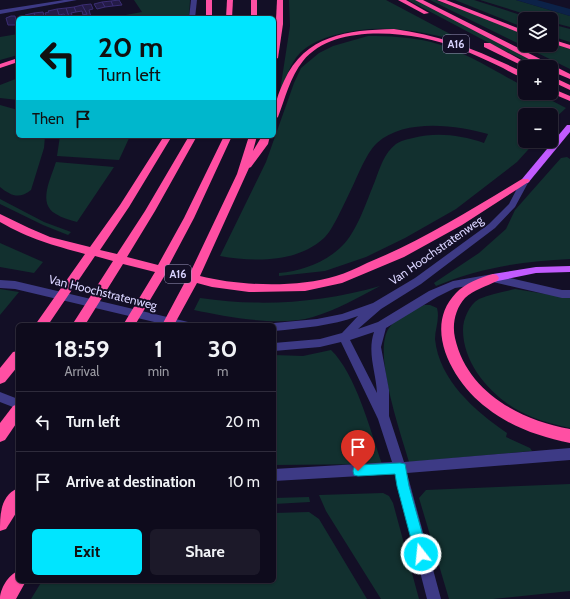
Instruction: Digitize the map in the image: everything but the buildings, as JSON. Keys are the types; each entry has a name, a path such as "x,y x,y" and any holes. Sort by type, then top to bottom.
{"highway":[{"path":"209,0 209,16"},
{"path":"229,16 230,0"},
{"path":"254,0 254,16"},
{"path":"276,47 280,24 280,0"},
{"name":"A16","path":"401,0 436,19"},
{"name":"A16","path":"418,0 536,60"},
{"path":"440,0 518,30"},
{"name":"A16","path":"276,112 298,63 307,52 337,38 365,32 394,31 433,37 471,49 518,72"},
{"name":"A16","path":"477,40 518,61"},
{"path":"558,43 570,47"},
{"path":"0,66 16,61"},
{"name":"A16","path":"558,71 570,77"},
{"path":"558,82 570,88"},
{"path":"558,94 570,100"},
{"path":"42,323 124,207 167,138"},
{"path":"79,323 150,211 192,138"},
{"name":"A16","path":"130,323 155,282 189,218 227,138"},
{"name":"A16","path":"169,323 188,289 242,174 252,138"},
{"name":"A16","path":"242,174 263,144 265,138"},
{"name":"A16","path":"0,217 25,231 47,240 212,283 249,288 305,287 338,280 400,254 458,223 525,181"},
{"path":"493,278 461,295 451,310 447,322 448,340 453,356 464,377 483,397 513,418 539,429 570,436"},
{"path":"0,378 16,358"},
{"path":"0,435 16,413"},
{"path":"0,523 16,499"},
{"path":"6,599 16,583"}],"main road":[{"name":"Van Hoochstratenweg","path":"525,181 570,127"},
{"path":"493,278 536,270 570,269"}],"street":[{"path":"0,12 74,0"},
{"path":"192,16 194,0"},
{"name":"Van Hoochstratenweg","path":"276,327 323,322 342,318 377,306 418,281 492,226 512,205 525,181"},
{"name":"Van Hoochstratenweg","path":"0,278 15,284 176,323"},
{"path":"276,346 287,347 344,338 382,325 427,298 453,285 493,278 562,294 570,294"},
{"name":"Van Hoochstratenweg","path":"0,284 15,284"},
{"path":"344,338 350,330 377,306"},
{"path":"382,325 376,338 375,354 382,384 384,418"},
{"path":"344,338 384,418 400,468 405,493 434,599"},
{"path":"0,397 16,403"},
{"path":"276,475 400,468 570,454"}],"green space":[{"path":"134,0 190,0 189,16 120,16 142,12"},
{"path":"289,0 386,0 469,44 436,35 402,30 369,29 335,35 316,42 300,53 291,66 280,91 290,26"},
{"path":"408,0 418,0 531,60 524,60"},
{"path":"430,0 436,0 518,31 518,43"},
{"path":"455,0 474,0 518,14 518,25"},
{"path":"480,0 516,0 556,12 519,12"},
{"path":"558,12 570,16 570,27 558,24"},
{"path":"558,26 570,29 570,42 558,38"},
{"path":"16,34 16,56 0,60 0,37"},
{"path":"368,36 423,40 455,50 518,83 518,100 551,100 566,108 558,115 558,108 518,108 518,148 530,148 517,162 456,209 405,238 366,257 325,271 279,276 279,273 313,265 329,257 342,246 352,233 361,215 383,161 388,152 396,144 413,138 431,135 457,136 484,143 488,134 461,128 431,126 401,130 388,135 377,143 369,154 327,235 313,246 301,252 275,259 261,260 220,256 266,162 275,138 276,138 276,134 294,83 301,68 319,53 333,46"},
{"path":"558,45 570,49 570,69 558,63 558,60 552,60 536,52 558,52"},
{"path":"16,79 16,100 0,98 0,85"},
{"path":"0,105 16,109 16,138 45,138 44,148 31,190 19,196 11,194 0,187"},
{"path":"60,138 129,138 119,160 57,156"},
{"path":"567,157 570,159 570,259 502,266 468,274 436,286 434,283 479,253 506,229 515,210 561,158"},
{"path":"56,162 114,167 77,222 63,218 56,214 50,210 47,204 47,190"},
{"path":"0,199 44,222 71,232 68,235 43,225 0,204"},
{"path":"0,243 43,262 34,273 0,267"},
{"path":"380,286 331,311 300,320 254,320 194,310 200,298 223,301 268,303 291,302 336,296"},
{"path":"0,289 19,292 0,315"},
{"path":"515,289 570,298 570,428 537,419 519,411 507,403 495,394 485,383 469,358 463,330 465,317 472,305 479,299 492,294"},
{"path":"424,305 430,305 437,308 438,316 435,339 443,368 451,381 471,404 507,433 506,437 530,448 532,451 409,462 395,414 386,374 384,355 385,340 392,324"},
{"path":"331,350 340,360 355,388 382,464 276,465 276,355 303,356"},
{"path":"570,484 570,591 493,599 449,599 419,498 426,490"},
{"path":"383,493 389,496 393,503 419,599 381,599 326,511 319,495"},
{"path":"309,497 310,502 276,504 276,498"},
{"path":"309,512 319,519 367,599 31,599 41,583 276,583 276,513"}],"water":[{"path":"516,0 537,0 570,9 570,16"}],"route":[{"path":"358,471 400,468 403,478 403,486 421,554"}]}
